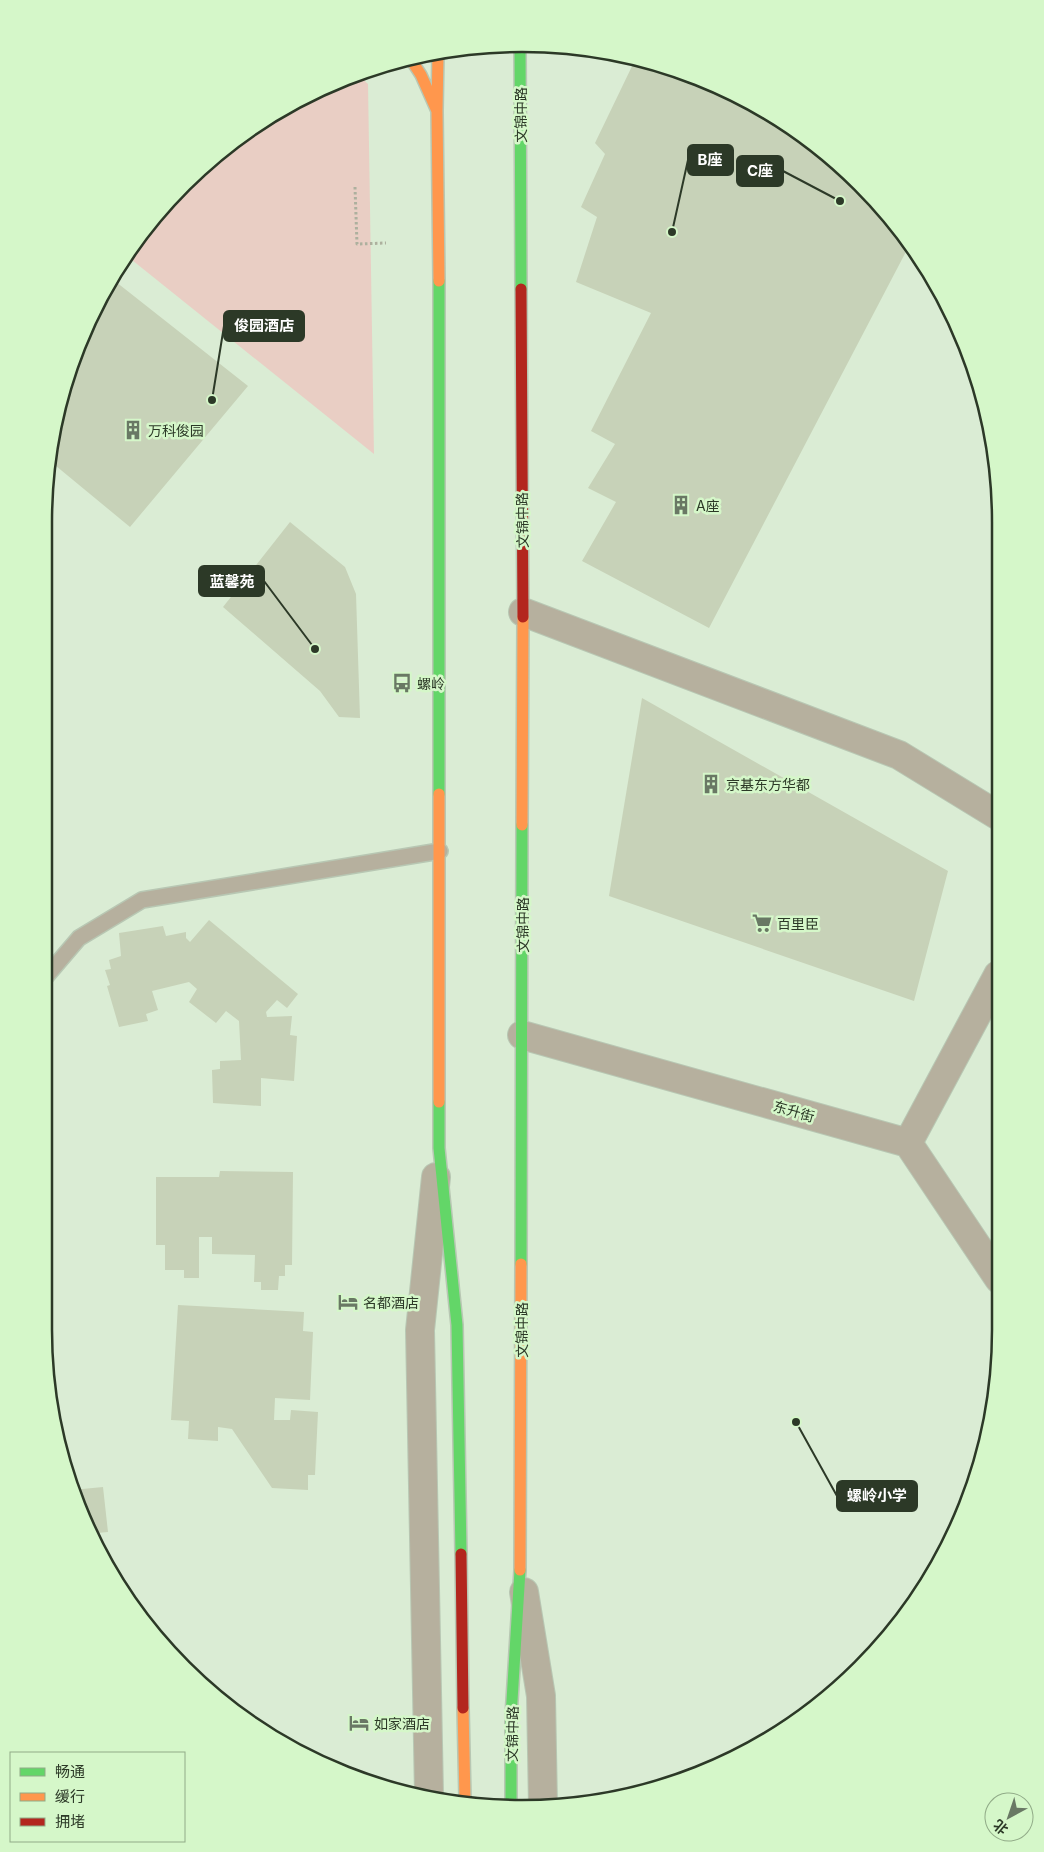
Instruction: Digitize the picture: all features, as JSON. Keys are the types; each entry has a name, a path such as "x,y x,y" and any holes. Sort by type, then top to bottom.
{"main road":[{"name":"文锦中路","path":"511,1799 511,1717 520,1565 523,612 520,52"},
{"path":"438,61 440,318 439,1148 457,1325 466,1795"},
{"path":"415,65 438,111"}],"street":[{"path":"523,612 899,755 992,812"},
{"path":"992,986 908,1143 992,1269"},
{"name":"东升街","path":"522,1035 908,1143"},
{"path":"429,1790 420,1330 439,1148"},
{"path":"520,1565 540,1696 543,1799"}],"lane":[{"path":"52,970 79,938 142,900 440,851"}],"path":[{"path":"355,187 357,244 386,243"}],"shaded area":[{"path":"363,80 368,84 374,454 132,260 169,212 212,169 236,150 287,115 342,88"}],"building":[{"path":"632,66 673,77 702,88 757,115 808,150 854,190 875,212 906,252 709,628 582,561 616,502 588,488 615,444 591,431 651,313 576,282 597,217 581,207 605,154 595,143"},
{"name":"万科俊园","path":"118,283 248,386 130,527 56,466 68,400 77,371 88,342"},
{"path":"290,522 345,567 356,594 360,718 339,717 320,691 223,607"},
{"name":"京基东方华都","path":"642,698 948,871 914,1001 609,896"},
{"path":"209,920 298,994 287,1008 277,1000 266,1012 267,1017 292,1016 290,1035 297,1036 294,1081 261,1078 261,1106 213,1103 212,1070 220,1069 220,1061 241,1060 239,1021 226,1011 216,1023 189,1002 197,989 189,982 152,991 158,1010 146,1014 148,1021 119,1027 107,986 110,985 105,970 111,969 109,960 121,956 119,933 163,926 166,936 186,932 186,938 190,942"},
{"path":"220,1171 293,1172 292,1265 285,1265 285,1276 279,1276 278,1290 261,1290 261,1282 254,1282 255,1255 212,1254 212,1237 199,1237 199,1278 184,1278 184,1270 165,1270 165,1245 156,1245 156,1177 219,1177"},
{"path":"178,1305 304,1312 303,1331 313,1332 310,1400 275,1398 274,1420 290,1420 291,1410 318,1412 315,1475 308,1475 308,1490 272,1488 232,1429 218,1427 218,1441 188,1439 189,1421 171,1420"},
{"path":"103,1487 108,1532 99,1533 80,1489"}],"traffic: fast":[{"path":"520,52 521,289"},
{"path":"439,281 439,794"},
{"path":"521,1264 522,825"},
{"path":"439,1102 439,1148 457,1325 461,1554"},
{"path":"511,1799 511,1717 520,1570"}],"traffic: slow":[{"path":"438,61 439,281"},
{"path":"415,65 437,111"},
{"path":"522,825 523,617"},
{"path":"439,794 439,1102"},
{"path":"520,1570 521,1264"},
{"path":"463,1708 465,1795"}],"traffic: jam":[{"path":"521,289 523,617"},
{"path":"461,1554 463,1708"}],"place":[{"name":"C座","path":"840,201"},
{"name":"B座","path":"672,232"},
{"name":"俊园酒店","path":"212,400"},
{"name":"万科俊园","path":"133,430"},
{"name":"A座","path":"681,505"},
{"name":"蓝馨苑","path":"315,649"},
{"name":"螺岭","path":"402,683"},
{"name":"京基东方华都","path":"711,784"},
{"name":"百里臣","path":"762,923"},
{"name":"名都酒店","path":"348,1302"},
{"name":"螺岭小学","path":"796,1422"},
{"name":"如家酒店","path":"359,1723"}]}
